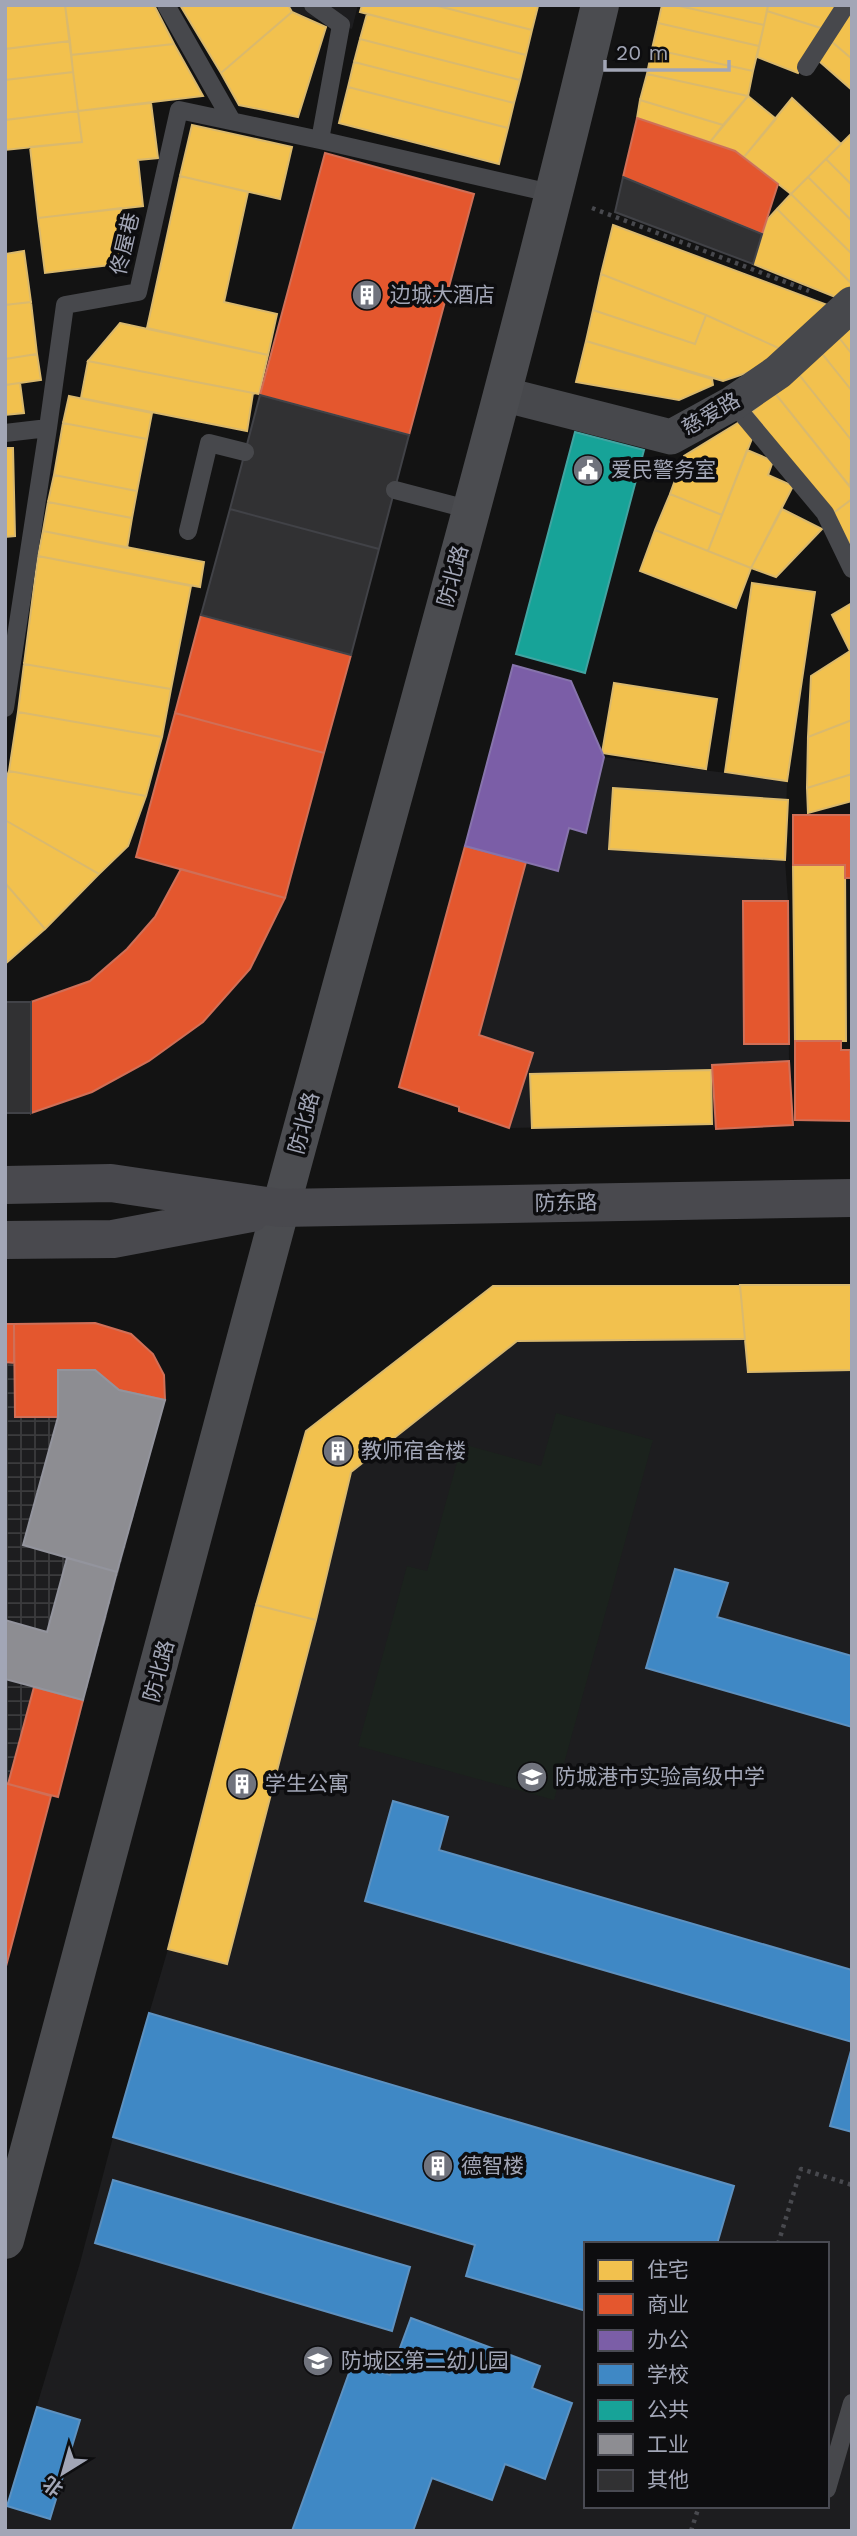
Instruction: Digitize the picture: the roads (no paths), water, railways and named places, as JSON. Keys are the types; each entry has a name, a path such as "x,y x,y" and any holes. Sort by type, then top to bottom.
{"main road":[{"name":"防东路","path":"5,1185 111,1183 280,1208 852,1198"},
{"name":"防东路","path":"5,1240 113,1239 280,1208"}],"street":[{"name":"防北路","path":"5,2240 23,2152 502,394 555,194 600,5"},
{"name":"慈爱路","path":"502,394 671,437 733,403 778,372 850,305"}],"lane":[{"path":"166,5 232,121"},
{"path":"313,5 341,25 320,140"},
{"path":"806,67 846,5"},
{"name":"佟屋巷","path":"5,708 65,305 138,292 179,110 555,194"},
{"path":"733,403 825,513 852,569"},
{"path":"5,433 48,428"},
{"path":"188,531 209,443 245,452"},
{"path":"395,491 471,510"},
{"path":"829,2482 852,2403"}],"place":[{"name":"边城大酒店","path":"367,295"},
{"name":"爱民警务室","path":"588,470"},
{"name":"教师宿舍楼","path":"338,1451"},
{"name":"防城港市实验高级中学","path":"532,1777"},
{"name":"学生公寓","path":"242,1784"},
{"name":"德智楼","path":"438,2166"},
{"name":"防城区第二幼儿园","path":"318,2361"}]}
